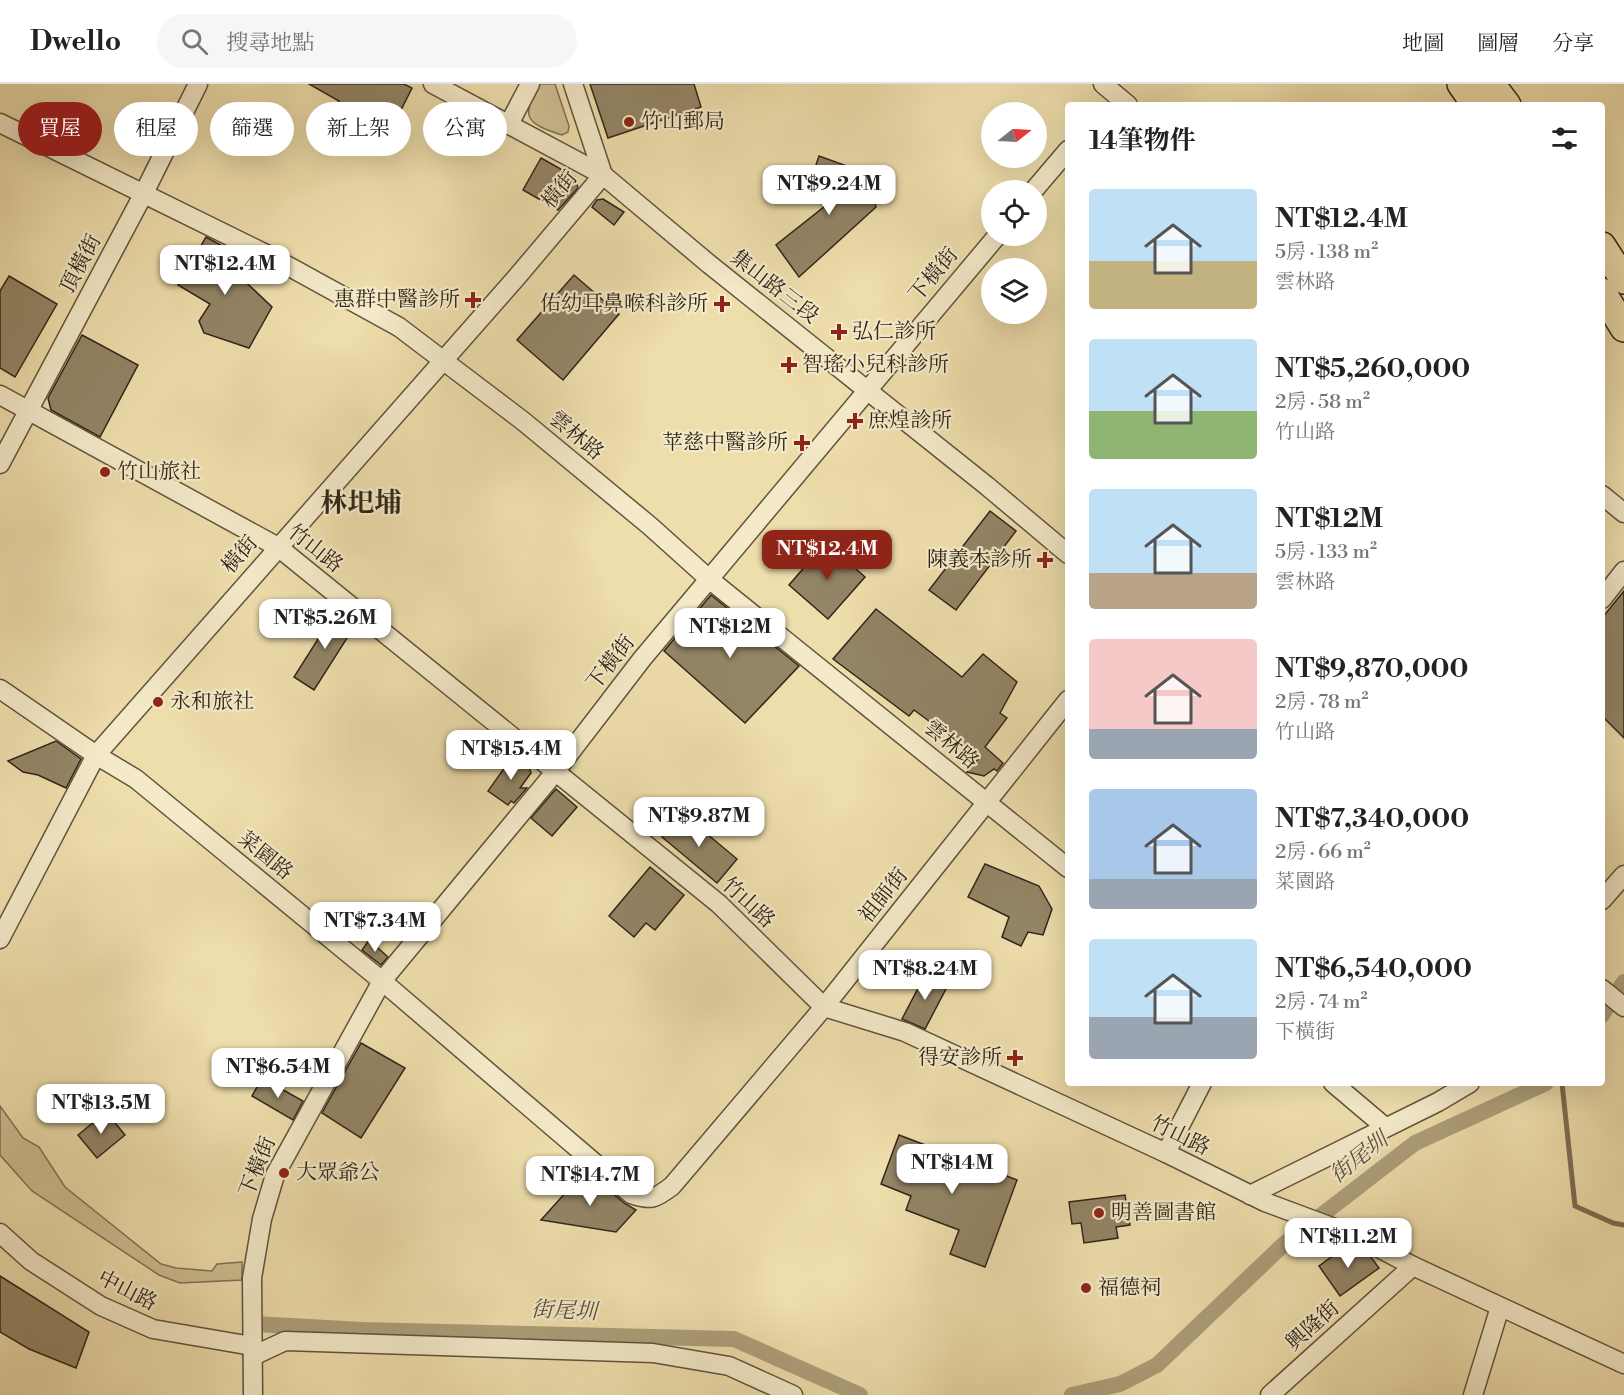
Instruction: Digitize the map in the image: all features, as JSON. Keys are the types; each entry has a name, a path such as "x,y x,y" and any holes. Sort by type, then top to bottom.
{"main road":[{"path":"1461,84 1474,102"},
{"path":"1491,84 1505,102"},
{"path":"1605,251 1624,280"},
{"path":"1605,297 1624,328"}],"street":[{"name":"頂橫街","path":"0,464 144,194 198,84"},
{"name":"集山路三段","path":"433,84 603,175 708,264 867,389 1065,553"},
{"path":"509,124 530,84"},
{"path":"573,84 603,175"},
{"name":"雲林路","path":"0,123 270,256 399,327 531,428 650,526 709,579 1065,866"},
{"path":"1042,180 1065,154"},
{"name":"橫街","path":"0,939 96,755 516,278 603,175"},
{"name":"下橫街","path":"253,1351 252,1278 262,1219 275,1175 382,981 556,771 642,659 989,246"},
{"name":"竹山路","path":"0,395 278,547 719,904 824,1006 905,1032 1166,1153 1250,1195 1356,1236 1413,1266"},
{"path":"1605,497 1624,513"},
{"path":"1605,595 1624,571"},
{"name":"菜園路","path":"0,689 136,780 382,981 631,1194 648,1200 659,1196"},
{"name":"祖師街","path":"659,1196 672,1186 824,1006 1065,704"},
{"path":"1605,897 1624,875"},
{"path":"1605,991 1624,1007"},
{"path":"1166,1153 1200,1086"},
{"path":"1337,1086 1385,1127"},
{"path":"1250,1195 1438,1102 1465,1086"},
{"name":"中山路","path":"0,1233 31,1261 101,1306 153,1329 253,1351"},
{"path":"1413,1266 1624,1364"},
{"name":"興隆街","path":"1270,1395 1413,1266"},
{"path":"1473,1395 1500,1308"},
{"path":"253,1395 253,1351 285,1341 653,1353 729,1366 793,1395"}],"shaded area":[{"path":"540,84 555,84 569,126 568,132 562,135 550,131 534,123 530,118 530,104"},
{"path":"0,1106 23,1138 39,1147 65,1187 161,1264 176,1268 212,1271 217,1264 242,1262 242,1280 180,1283 159,1275 32,1191 0,1155"}],"building":[{"path":"309,84 404,84 412,88 405,102 339,101"},
{"name":"竹山郵局","path":"590,84 694,84 701,107 608,138"},
{"path":"819,156 866,173 876,207 799,277 776,245 844,191 813,174"},
{"path":"541,158 575,177 578,188 558,210 523,190"},
{"path":"603,199 624,212 614,225 592,207 597,200"},
{"path":"206,237 237,254 230,267 272,307 249,348 204,333 199,321 210,304 178,285"},
{"path":"574,275 619,314 563,380 517,340"},
{"path":"9,276 57,304 15,377 0,368 0,291"},
{"path":"82,335 138,365 100,437 51,410 48,398"},
{"path":"990,511 1016,531 956,610 929,590"},
{"path":"826,542 865,577 828,619 789,585"},
{"path":"1624,591 1624,738 1605,719 1605,614"},
{"path":"711,595 799,666 745,723 664,651"},
{"path":"337,609 356,624 314,690 294,677"},
{"path":"876,609 962,677 983,654 1017,682 1000,713 1007,718 985,747 1003,763 997,771 994,769 984,776 967,772 979,758 914,710 909,716 833,659"},
{"path":"56,741 81,759 66,788 38,775 23,772 8,761"},
{"path":"515,753 528,764 531,773 520,788 527,788 514,803 511,801 508,805 488,791"},
{"path":"556,789 577,807 552,836 531,818"},
{"path":"682,813 737,859 717,883 662,837"},
{"path":"985,864 1039,886 1052,909 1043,935 1028,932 1021,946 1002,937 1009,917 968,897"},
{"path":"650,867 684,895 655,930 646,923 634,937 609,916"},
{"path":"369,940 388,957 381,965 362,950"},
{"path":"926,973 948,985 925,1029 902,1019"},
{"path":"361,1043 405,1068 361,1138 322,1113"},
{"path":"262,1078 303,1101 293,1120 252,1096"},
{"path":"106,1112 125,1135 97,1158 78,1135"},
{"path":"899,1135 1017,1180 985,1267 950,1254 959,1230 906,1210 911,1196 881,1184"},
{"path":"586,1170 624,1203 636,1210 616,1232 541,1220"},
{"name":"明善圖書館","path":"1125,1195 1130,1225 1116,1227 1118,1238 1084,1243 1081,1223 1072,1224 1069,1202"},
{"path":"1348,1245 1371,1257 1379,1268 1340,1296 1319,1266"},
{"path":"0,1276 89,1332 76,1368 29,1349 0,1332"}],"waterway":[{"name":"街尾圳","path":"1605,1010 1624,982"},
{"name":"街尾圳","path":"1072,1395 1120,1384 1157,1365 1283,1245 1415,1143 1539,1086"},
{"path":"1562,1086 1575,1206 1613,1223 1624,1225"},
{"name":"街尾圳","path":"255,1324 362,1330 734,1339 860,1395"}],"place":[{"name":"竹山郵局","path":"629,122"},
{"name":"惠群中醫診所","path":"473,300"},
{"name":"佑幼耳鼻喉科診所","path":"722,304"},
{"name":"弘仁診所","path":"839,332"},
{"name":"智瑤小兒科診所","path":"789,365"},
{"name":"庶煌診所","path":"855,421"},
{"name":"苹慈中醫診所","path":"802,443"},
{"name":"竹山旅社","path":"105,472"},
{"name":"陳義本診所","path":"1045,560"},
{"name":"永和旅社","path":"158,702"},
{"name":"得安診所","path":"1015,1058"},
{"name":"大眾爺公","path":"284,1173"},
{"name":"明善圖書館","path":"1099,1213"},
{"name":"福德祠","path":"1086,1288"}],"district":[{"name":"林圯埔","path":"361,504"}]}
